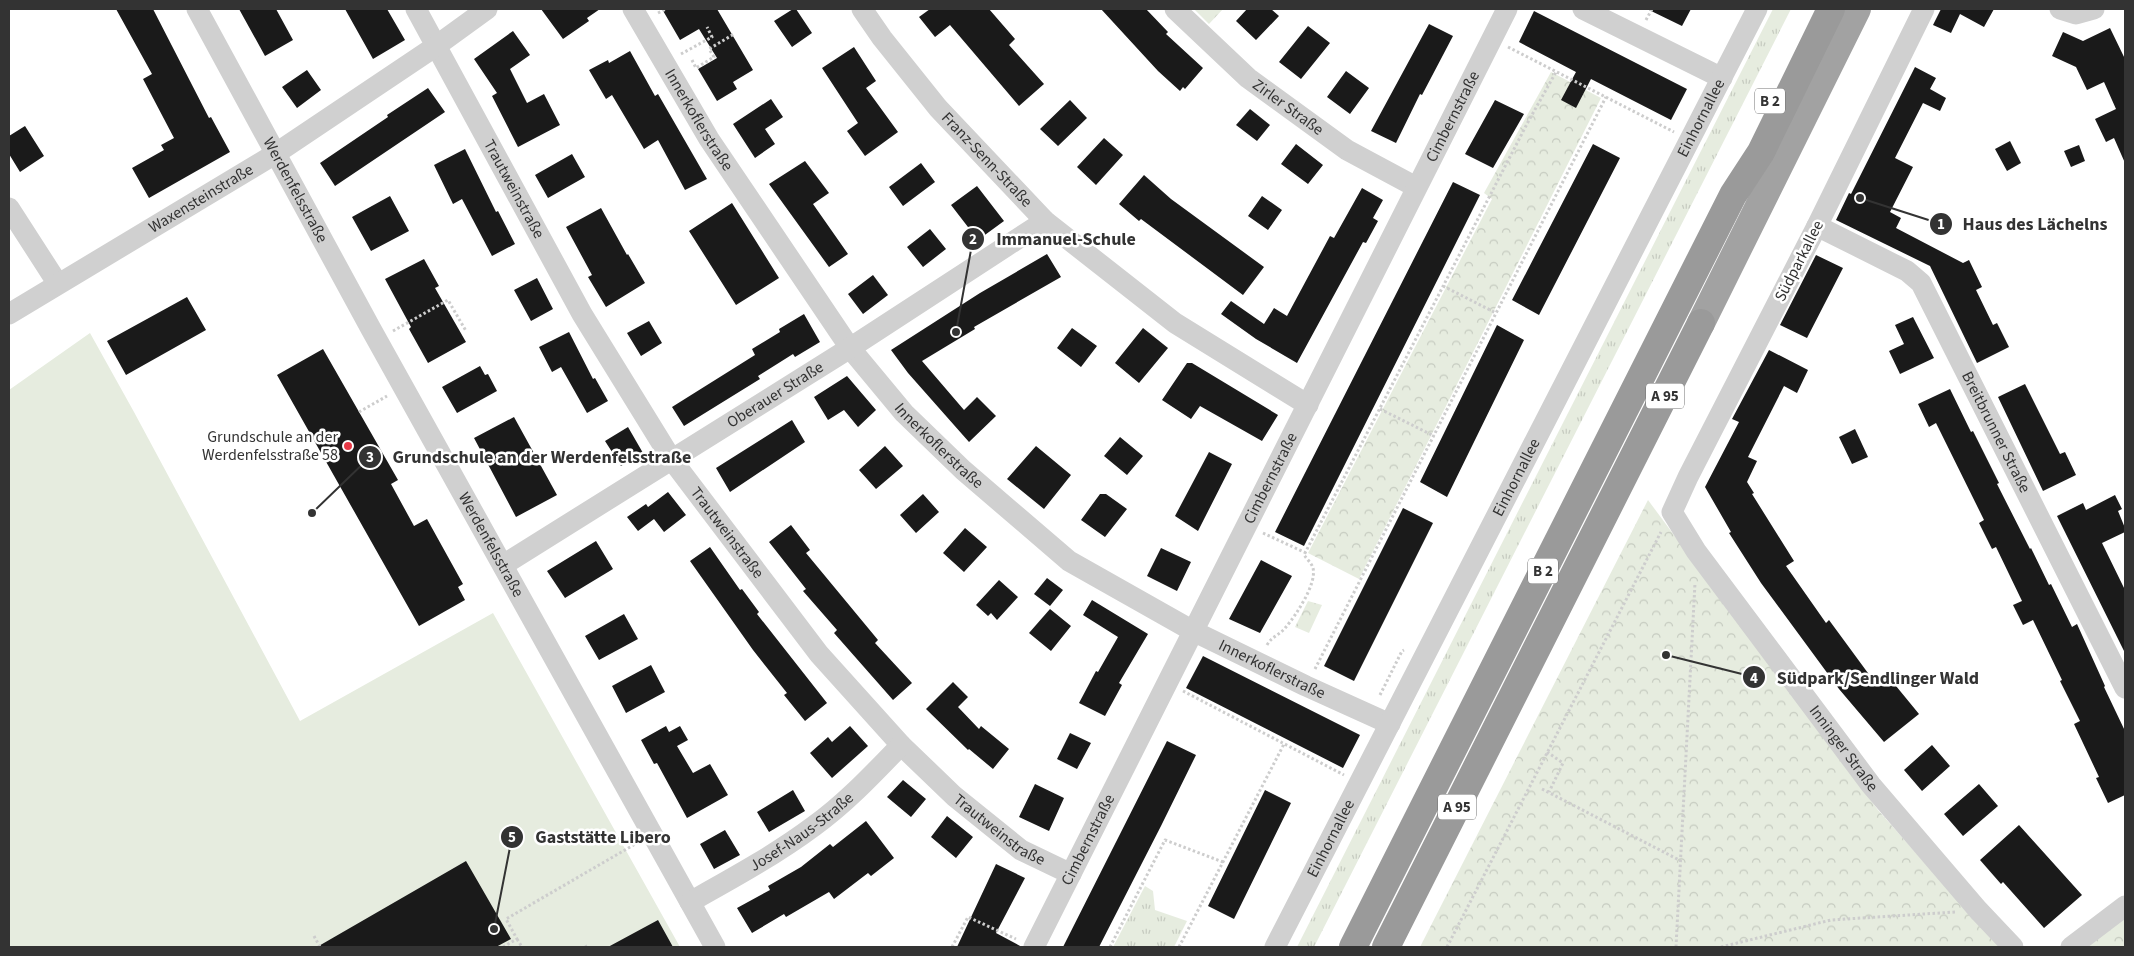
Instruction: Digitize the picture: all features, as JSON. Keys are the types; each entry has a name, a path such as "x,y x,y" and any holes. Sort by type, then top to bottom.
{"highway":[{"name":"B 2","path":"1352,947 1733,196 1749,145 1813,9"},
{"path":"1733,196 1761,152 1832,9"},
{"path":"1788,151 1858,9"},
{"path":"1788,151 1823,113 1878,9"},
{"name":"A 95","path":"1386,947 1788,151"}],"street":[{"name":"Werdenfelsstraße","path":"197,9 377,340 715,947"},
{"name":"Trautweinstraße","path":"416,9 582,314 672,460 819,654 901,745 954,796 1021,850 1071,874"},
{"name":"Waxensteinstraße","path":"9,314 275,154 436,46 487,9"},
{"name":"Innerkoflerstraße","path":"633,9 709,139 850,348 904,413 963,470 1068,561 1193,630 1306,686 1390,724"},
{"name":"Franz-Senn-Straße","path":"862,9 882,38 938,108 1045,221 1175,323 1308,405"},
{"name":"Zirler Straße","path":"1175,9 1248,78 1348,150 1416,186"},
{"name":"Cimbernstraße","path":"1025,944 1071,874 1308,405 1416,186 1507,9"},
{"path":"1583,9 1722,78"},
{"name":"Einhornallee","path":"1275,947 1757,9"},
{"name":"Südparkallee","path":"1672,512 1692,468 1817,226 1924,9"},
{"path":"2060,9 2076,14 2094,9"},
{"path":"9,208 58,284"},
{"name":"Oberauer Straße","path":"503,566 850,348 1045,221"},
{"name":"Breitbrunner Straße","path":"1817,226 1907,271 1920,283 2125,688"},
{"name":"Inninger Straße","path":"1672,512 1696,551 1871,785 1978,910 2013,947"},
{"name":"Josef-Naus-Straße","path":"690,902 758,865 816,825 871,777 901,745"},
{"path":"2071,947 2125,906"}],"path":[{"path":"665,63 712,36 706,27"},
{"path":"692,60 696,68 708,61 714,57 710,49 734,34"},
{"path":"1492,38 1690,140"},
{"path":"1258,662 1271,637 1286,628 1305,598 1312,583 1313,568 1304,555 1528,122 1556,72"},
{"path":"1306,686 1606,97"},
{"path":"1443,286 1496,313"},
{"path":"377,340 448,300 466,331"},
{"path":"359,412 403,387"},
{"path":"1380,409 1434,436"},
{"path":"1447,947 1672,512"},
{"path":"1247,525 1306,553"},
{"path":"1676,947 1696,551"},
{"path":"1376,704 1402,651"},
{"path":"1167,683 1347,777"},
{"path":"1179,947 1284,744"},
{"path":"1547,752 1563,763 1548,792"},
{"path":"1542,789 1680,861"},
{"path":"1110,947 1165,840 1223,862"},
{"path":"522,947 506,919 625,850"},
{"path":"1721,947 1831,920 1978,910"},
{"path":"952,947 968,917 1025,944"},
{"path":"314,936 320,947"},
{"path":"503,947 517,939"},
{"path":"585,947 589,945"}],"green space":[{"path":"1194,9 1223,9 1209,24"},
{"path":"1773,9 1791,9 1314,947 1297,947"},
{"path":"1551,72 1601,98 1359,579 1308,553 1492,199 1484,193"},
{"path":"90,333 300,721 493,613 680,947 9,947 9,390"},
{"path":"1648,500 1878,810 1999,947 1420,947"},
{"path":"1308,601 1322,605 1309,633 1295,627"},
{"path":"1145,886 1153,891 1155,910 1187,921 1174,947 1113,947"},
{"path":"2125,916 2125,947 2083,947"}],"building":[{"path":"116,9 153,9 209,118 211,117 230,152 149,198 132,168 164,150 161,145 174,138 143,79 152,74"},
{"path":"239,9 276,9 293,40 265,56"},
{"path":"345,9 387,9 405,40 373,59"},
{"path":"541,9 600,9 587,18 589,21 563,39"},
{"path":"662,9 717,9 753,70 733,82 737,89 717,101 698,69 717,58 699,29 680,40"},
{"path":"796,9 812,33 792,47 774,21"},
{"path":"930,9 989,9 1015,39 1009,45 1044,84 1019,106 950,25 935,37 919,17"},
{"path":"1101,9 1146,9 1168,32 1166,34 1203,68 1185,89 1183,87 1180,91 1158,71"},
{"path":"1247,9 1271,9 1279,16 1256,40 1236,21"},
{"path":"1647,9 1691,9 1682,26"},
{"path":"1941,9 1994,9 1984,27 1960,14 1951,33 1933,25"},
{"path":"1534,11 1687,89 1671,120 1591,79 1576,108 1561,100 1576,72 1519,42"},
{"path":"1429,24 1453,36 1422,95 1420,94 1396,143 1371,131"},
{"path":"1308,26 1330,43 1301,79 1279,62"},
{"path":"2110,28 2125,59 2125,163 2114,138 2106,142 2095,119 2116,109 2104,82 2087,90 2076,67 2052,56 2063,32 2083,41"},
{"path":"513,31 530,55 510,69 527,103 544,94 560,125 518,147 492,96 497,93 474,59"},
{"path":"854,47 876,81 866,88 898,132 865,156 847,131 858,123 822,68"},
{"path":"630,51 655,96 658,94 707,179 685,190 658,140 644,149 612,95 606,99 589,70 608,60 609,63"},
{"path":"1915,67 1936,78 1930,89 1946,98 1940,111 1923,103 1895,158 1913,167 1890,212 1901,218 1896,228 1963,263 1969,260 1982,287 1976,290 1993,325 1997,323 2009,347 1977,363 1930,266 1836,220"},
{"path":"307,70 321,90 297,108 282,87"},
{"path":"1346,71 1369,88 1350,114 1327,97"},
{"path":"428,88 445,112 335,186 320,163"},
{"path":"771,99 783,117 765,129 775,144 755,158 733,124"},
{"path":"1070,100 1087,118 1058,146 1040,129"},
{"path":"1495,100 1524,114 1493,168 1465,154"},
{"path":"1250,109 1270,125 1257,141 1236,125"},
{"path":"25,126 44,156 20,172 9,154 9,136"},
{"path":"1104,138 1123,155 1096,185 1077,167"},
{"path":"2010,141 2021,163 2007,171 1995,149"},
{"path":"1296,144 1323,165 1308,184 1281,164"},
{"path":"1593,144 1620,158 1539,315 1512,300"},
{"path":"2079,145 2085,161 2071,167 2064,151"},
{"path":"465,149 496,212 498,211 515,244 492,256 462,199 453,204 434,165"},
{"path":"572,154 585,177 548,198 535,175"},
{"path":"805,161 829,193 813,204 848,254 829,267 769,184"},
{"path":"921,163 935,182 903,206 889,187"},
{"path":"1144,175 1171,199 1264,267 1243,295 1141,219 1139,221 1119,204"},
{"path":"1453,182 1480,195 1304,546 1275,532"},
{"path":"977,186 1004,221 978,240 951,205"},
{"path":"1362,188 1383,200 1373,218 1378,221 1366,243 1363,242 1297,363 1256,339 1221,314 1231,301 1264,324 1274,308 1287,316 1330,236 1334,238"},
{"path":"390,196 409,231 371,251 352,217"},
{"path":"1262,196 1282,210 1268,230 1248,216"},
{"path":"732,203 779,278 736,305 689,231"},
{"path":"601,208 645,283 606,307 588,277 592,275 566,227"},
{"path":"930,229 946,249 923,267 907,247"},
{"path":"1047,254 1061,277 974,327 975,329 922,361 964,410 977,397 996,416 969,442 908,373 891,350 980,293"},
{"path":"1816,255 1843,268 1807,338 1780,325"},
{"path":"424,259 439,286 435,288 466,342 428,363 385,279"},
{"path":"873,275 888,295 863,314 848,294"},
{"path":"537,278 553,309 531,321 514,290"},
{"path":"187,297 206,330 126,375 107,341"},
{"path":"804,314 820,342 795,357 793,354 758,376 760,379 684,426 672,407 755,355 752,349 780,332 779,329"},
{"path":"1913,317 1934,358 1900,374 1889,351 1904,344 1895,325"},
{"path":"649,321 662,343 641,356 627,333"},
{"path":"1497,325 1524,340 1447,497 1420,482"},
{"path":"1072,328 1097,346 1081,367 1057,348"},
{"path":"1143,328 1168,348 1139,383 1115,363"},
{"path":"569,332 593,379 595,378 608,401 587,413 561,367 552,372 539,347"},
{"path":"323,349 398,480 391,484 414,526 427,519 463,584 458,587 465,600 419,626 277,375"},
{"path":"1769,350 1808,370 1797,393 1784,386 1748,457 1757,461 1747,482 1754,493 1752,494 1794,561 1786,566 1826,623 1829,620 1876,684 1887,675 1919,714 1884,742 1839,689 1761,583 1729,533 1731,532 1705,487 1739,422 1732,419"},
{"path":"1187,363 1192,363 1278,415 1262,441 1200,406 1191,419 1162,400"},
{"path":"480,366 485,375 488,374 497,391 457,413 442,387"},
{"path":"847,376 876,410 858,427 844,410 828,420 814,397"},
{"path":"2025,384 2060,454 2065,452 2076,475 2043,491 1998,397"},
{"path":"1950,389 1971,432 1973,431 1999,483 1997,484 2049,585 2051,584 2072,627 2077,624 2125,731 2125,795 2108,803 2096,778 2099,777 2074,724 2080,721 2060,681 2062,680 2033,620 2023,625 2013,605 2022,601 1996,547 1992,549 1979,523 1984,520 1936,423 1929,427 1918,404"},
{"path":"514,417 557,495 516,517 474,438"},
{"path":"792,420 805,442 730,492 716,468"},
{"path":"628,427 643,453 621,466 605,441"},
{"path":"1855,429 1868,457 1852,464 1839,437"},
{"path":"1120,437 1143,456 1127,475 1104,456"},
{"path":"885,446 903,466 876,489 859,470"},
{"path":"1036,446 1071,475 1044,509 1007,479"},
{"path":"1209,452 1232,464 1198,531 1175,516"},
{"path":"668,492 686,515 664,532 654,519 638,531 627,517 646,504 648,507"},
{"path":"923,494 939,512 916,533 900,515"},
{"path":"1100,494 1106,494 1127,509 1105,537 1081,520"},
{"path":"2115,495 2122,509 2118,511 2125,532 2102,543 2125,590 2125,653 2057,516 2083,503 2086,510"},
{"path":"1403,508 1433,523 1354,681 1324,666"},
{"path":"791,525 810,550 806,553 878,640 875,643 912,683 893,700 834,633 837,630 803,591 806,589 769,542"},
{"path":"965,528 987,547 964,572 943,553"},
{"path":"596,541 613,569 565,598 547,571"},
{"path":"710,547 740,590 742,589 759,612 757,614 827,703 805,721 784,695 787,693 753,650 690,561"},
{"path":"1161,548 1191,562 1177,591 1147,576"},
{"path":"1261,560 1292,576 1260,633 1229,619"},
{"path":"1047,578 1063,590 1050,606 1034,594"},
{"path":"999,580 1018,597 997,620 991,613 988,616 976,605"},
{"path":"1092,600 1148,634 1119,683 1122,685 1105,716 1079,703 1096,671 1098,672 1118,637 1083,615"},
{"path":"1050,609 1071,626 1051,651 1029,633"},
{"path":"624,614 638,639 599,660 585,636"},
{"path":"1203,656 1360,735 1343,768 1186,688"},
{"path":"651,665 665,692 626,713 612,686"},
{"path":"953,682 968,697 958,707 979,729 981,726 1009,749 993,769 968,750 926,709"},
{"path":"666,726 669,732 680,726 688,740 677,746 693,773 710,764 728,795 687,818 657,763 654,764 641,740"},
{"path":"850,726 868,746 832,778 810,753 828,737 832,742"},
{"path":"1070,733 1091,743 1077,769 1057,759"},
{"path":"1167,741 1196,755 1161,826 1099,947 1063,947"},
{"path":"1932,745 1950,766 1922,791 1904,770"},
{"path":"903,780 926,799 911,817 887,797"},
{"path":"1035,784 1064,798 1049,831 1019,817"},
{"path":"1979,784 1998,806 1963,836 1944,814"},
{"path":"793,790 805,811 769,832 757,812"},
{"path":"1265,790 1291,803 1234,919 1208,906"},
{"path":"947,816 973,837 956,858 931,837"},
{"path":"866,821 894,858 871,876 868,873 834,899 829,892 786,917 784,914 752,933 737,908 770,890 768,886 801,867 830,844 833,847"},
{"path":"2019,825 2082,895 2044,928 2003,882 2001,884 1980,860"},
{"path":"725,830 740,855 714,869 700,844"},
{"path":"466,861 511,939 496,947 317,947"},
{"path":"996,864 1025,878 996,933 1022,947 957,947"},
{"path":"658,920 673,947 608,947"}],"place":[{"name":"Haus des Lächelns","path":"1860,198"},
{"name":"Immanuel-Schule","path":"956,332"},
{"name":"Grundschule an der Werdenfelsstraße 58","path":"348,446"},
{"name":"Grundschule an der Werdenfelsstraße","path":"312,513"},
{"name":"Südpark/Sendlinger Wald","path":"1666,655"},
{"name":"Gaststätte Libero","path":"494,929"}]}
